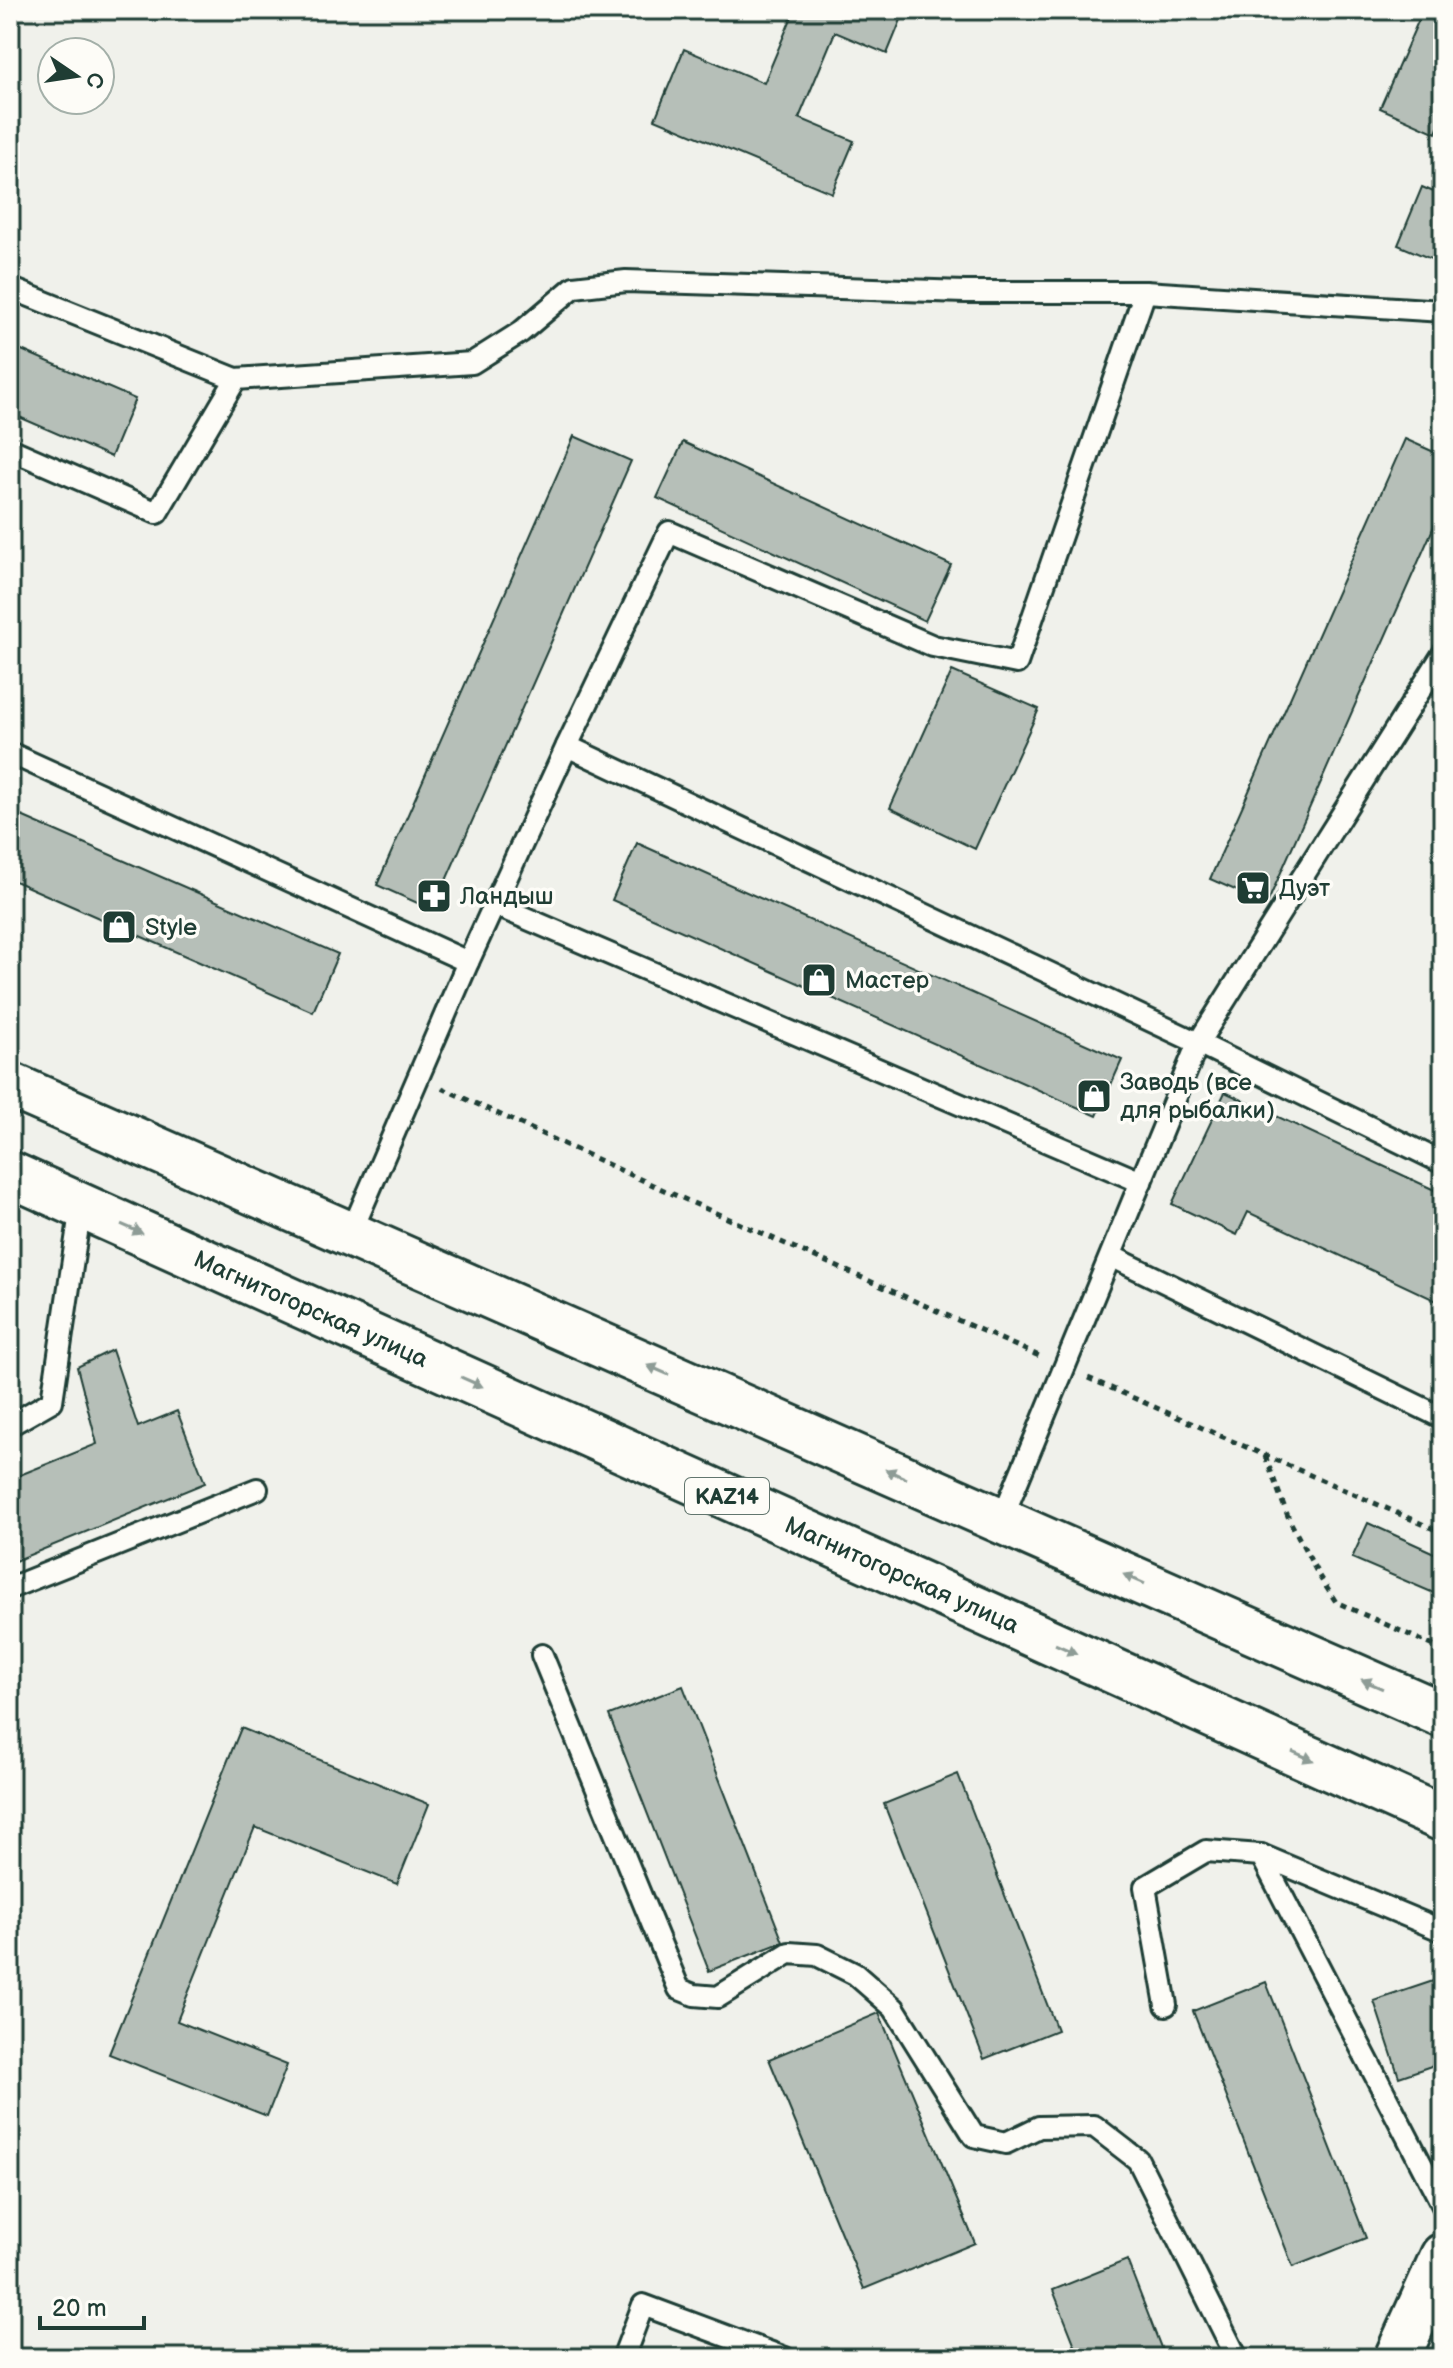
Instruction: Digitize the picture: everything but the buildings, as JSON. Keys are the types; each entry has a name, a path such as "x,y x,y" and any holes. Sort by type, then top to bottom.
{"main road":[{"path":"10,1085 1443,1715"},
{"name":"Магнитогорская улица","path":"10,1174 1443,1819"},
{"path":"1397,2358 1443,2256"}],"lane":[{"path":"10,288 236,379 472,363 521,332 574,287 626,281 965,292 1145,292 1443,311"},
{"path":"350,1235 468,962 669,532 933,646 1017,663 1145,292"},
{"path":"10,449 157,513 236,379"},
{"path":"1001,1521 1198,1043 1443,654"},
{"path":"567,746 1198,1043 1443,1163"},
{"path":"10,753 468,962"},
{"path":"495,905 1141,1182"},
{"path":"10,1425 52,1401 81,1206"},
{"path":"1111,1256 1443,1418"},
{"path":"10,1588 257,1489"},
{"path":"542,1655 679,1989 694,1995 718,1997 789,1953 817,1955 855,1974 894,2008 974,2136 1006,2143 1039,2127 1094,2126 1138,2160 1237,2358"},
{"path":"1166,2005 1145,1887 1206,1851 1261,1855 1443,1931"},
{"path":"1261,1855 1443,2206"},
{"path":"623,2358 643,2305 785,2358"}],"path":[{"path":"418,1077 680,1197 1443,1533"},
{"path":"1265,1455 1289,1519 1336,1602 1443,1650"}],"place":[{"name":"Дуэт","path":"1253,888"},
{"name":"Ландыш","path":"434,896"},
{"name":"Style","path":"119,927"},
{"name":"Мастер","path":"819,980"},
{"name":"Заводь (все для рыбалки)","path":"1094,1096"}]}
